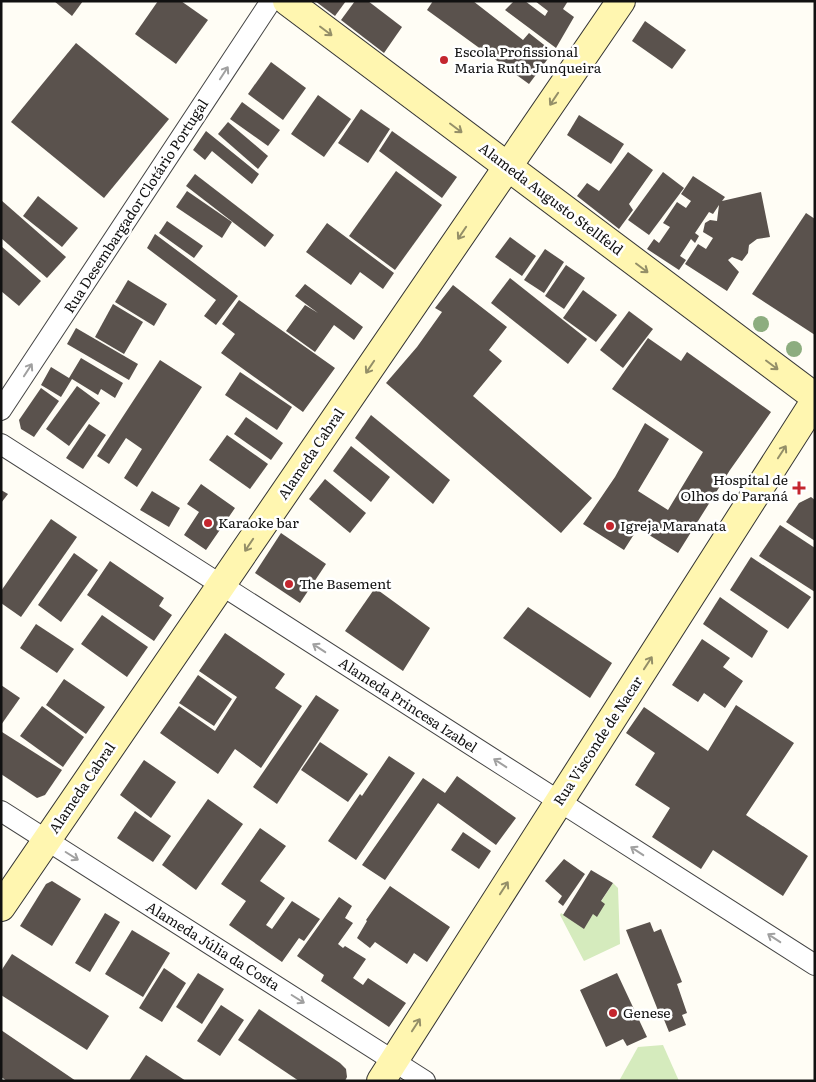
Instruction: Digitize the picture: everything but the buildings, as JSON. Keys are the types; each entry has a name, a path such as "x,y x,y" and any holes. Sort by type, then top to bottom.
{"street":[{"name":"Rua Desembargador Clotário Portugal","path":"1,410 272,1"},
{"name":"Alameda Augusto Stellfeld","path":"287,1 815,399"},
{"name":"Alameda Cabral","path":"1,906 621,1"},
{"name":"Rua Visconde de Nacar","path":"387,1071 815,399"},
{"name":"Alameda Princesa Izabel","path":"1,444 815,965"},
{"name":"Alameda Júlia da Costa","path":"1,811 47,840 387,1071 426,1081"}],"green space":[{"path":"613,883 618,888 620,944 584,961 560,915 561,913 584,928"},
{"path":"663,1045 679,1081 619,1081 638,1047"}],"place":[{"name":"Escola Profissional Maria Ruth Junqueira","path":"444,60"},
{"name":"Hospital de Olhos do Paraná","path":"799,488"},
{"name":"Karaoke bar","path":"208,523"},
{"name":"Igreja Maranata","path":"610,526"},
{"name":"The Basement","path":"289,584"},
{"name":"Genese","path":"613,1013"}]}
